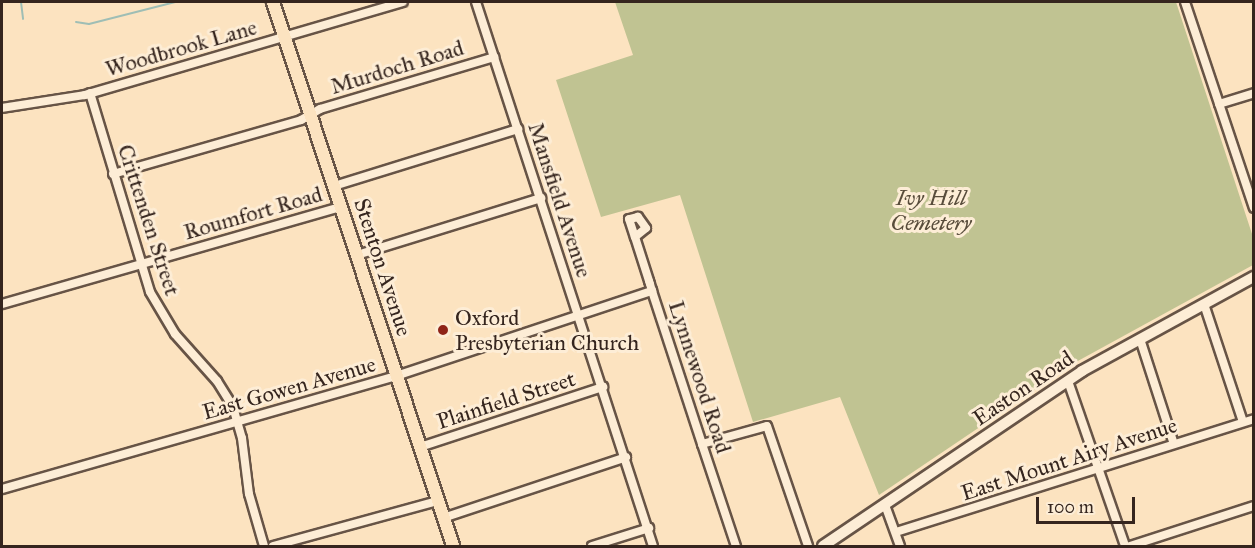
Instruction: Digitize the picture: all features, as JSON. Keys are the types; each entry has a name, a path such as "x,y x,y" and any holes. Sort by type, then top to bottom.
{"main road":[{"name":"Stenton Avenue","path":"273,2 453,546"},
{"name":"Easton Road","path":"823,546 1068,381 1254,277"}],"street":[{"name":"Woodbrook Lane","path":"2,108 90,93 403,2"},
{"name":"Mansfield Avenue","path":"476,2 580,315 653,546"},
{"path":"1185,2 1254,208"},
{"name":"Murdoch Road","path":"113,174 494,57"},
{"name":"Crittenden Street","path":"90,93 140,264 165,319 221,387 238,421 249,494 264,546"},
{"path":"1219,104 1254,93"},
{"path":"334,186 518,129"},
{"path":"357,255 541,198"},
{"name":"Roumfort Road","path":"2,304 341,207"},
{"name":"Lynnewood Road","path":"634,237 643,233 645,226 639,217 629,219 634,237 736,546"},
{"name":"East Gowen Avenue","path":"2,489 396,376 652,291"},
{"path":"1204,304 1243,422"},
{"path":"1140,339 1174,444"},
{"path":"1068,381 1125,546"},
{"name":"Plainfield Street","path":"420,447 603,387"},
{"name":"East Mount Airy Avenue","path":"896,532 1254,419"},
{"path":"702,444 766,426 808,546"},
{"path":"443,518 626,457"},
{"path":"273,546 438,501"},
{"path":"885,505 900,546"},
{"path":"1130,546 1254,506"},
{"path":"592,546 649,528"}],"green space":[{"name":"Ivy Hill Cemetery","path":"615,2 1176,2 1253,237 1253,265 1076,362 879,495 840,397 753,422 680,195 601,217 556,80 633,55"}],"waterway":[{"path":"21,2 23,19"},
{"path":"76,22 89,24 175,2"}],"place":[{"name":"Oxford Presbyterian Church","path":"443,330"}]}
